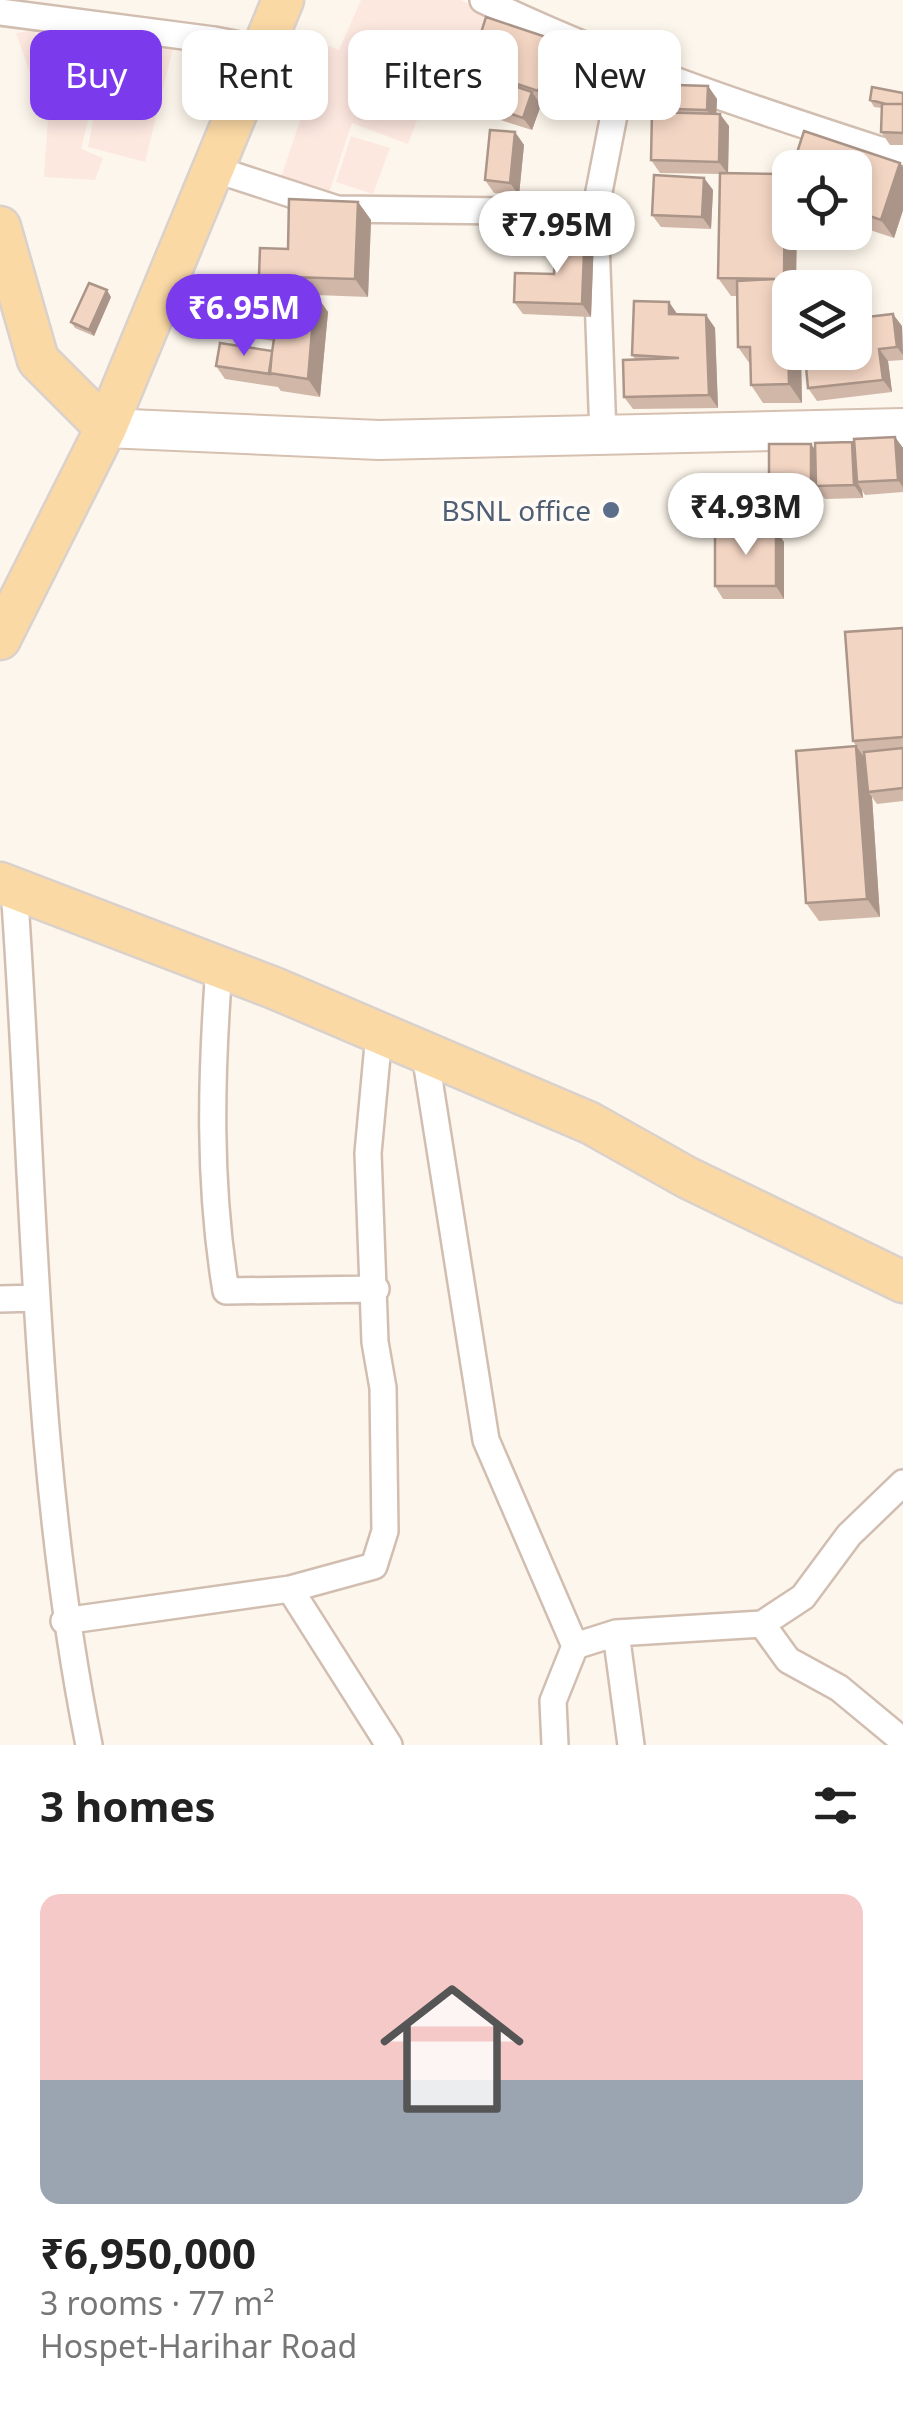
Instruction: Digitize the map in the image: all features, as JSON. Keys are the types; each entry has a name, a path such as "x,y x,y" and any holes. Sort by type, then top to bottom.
{"main road":[{"path":"272,30 283,0"},
{"path":"0,639 106,428 233,120"},
{"path":"0,228 38,360 106,428 380,440 903,428"},
{"path":"7,886 219,967 590,1123 688,1178 903,1282"}],"street":[{"path":"483,0 549,30"},
{"path":"0,12 182,36"},
{"path":"681,83 880,150 903,152"},
{"path":"603,436 595,212 613,120"},
{"path":"211,168 336,209 595,212"},
{"path":"7,886 46,1469 64,1622 88,1745"},
{"path":"219,967 210,1083 215,1227 226,1291 376,1290"},
{"path":"64,1622 290,1588 374,1566 385,1531 368,1153 380,1034"},
{"path":"425,1054 486,1440 575,1646 553,1701 555,1745"},
{"path":"0,1299 36,1298"},
{"path":"575,1646 616,1633 762,1624 804,1597 849,1535 903,1483"},
{"path":"290,1588 388,1745"},
{"path":"762,1624 788,1660 839,1688 903,1741"},
{"path":"616,1633 631,1745"}],"shaded area":[{"path":"361,0 461,0 491,15 486,30 348,30 348,120 417,120 408,144 352,123 327,199 279,183 300,120 328,120 328,46 339,50"},
{"path":"30,31 30,73 16,33"},
{"path":"162,46 173,48 162,93"},
{"path":"48,120 88,120 81,149 103,158 95,180 44,177"},
{"path":"93,120 155,120 145,162 88,147"},
{"path":"351,136 390,148 373,194 336,182"}],"building":[{"path":"486,17 538,34 538,91 518,84 518,30 482,30"},
{"path":"681,85 708,86 707,110 681,109"},
{"path":"518,87 532,92 523,118 518,116"},
{"path":"872,87 903,93 903,104 870,100"},
{"path":"882,104 903,104 903,133 881,132"},
{"path":"681,113 720,114 719,162 651,160 652,120 681,120"},
{"path":"490,130 515,132 510,183 485,180"},
{"path":"804,131 861,150 798,150"},
{"path":"872,154 900,163 881,220 872,217"},
{"path":"720,173 772,174 772,250 784,250 784,270 772,270 772,279 718,278"},
{"path":"654,175 704,178 702,217 652,215"},
{"path":"289,199 358,202 355,279 259,276 260,248 288,249"},
{"path":"570,225 585,226 582,304 514,302 515,273 554,274 555,247 569,247"},
{"path":"200,277 315,294 308,379 269,373 276,325 195,313"},
{"path":"772,279 772,370 789,370 789,384 751,385 750,347 738,347 737,281"},
{"path":"89,283 107,290 89,330 71,322"},
{"path":"634,301 669,302 669,314 706,315 709,395 624,397 623,360 679,358 632,355"},
{"path":"893,314 897,347 879,349 883,380 808,388 806,370 872,370 872,316"},
{"path":"220,343 272,351 270,374 216,366"},
{"path":"895,437 898,480 857,482 854,439"},
{"path":"852,442 854,485 816,486 815,443"},
{"path":"769,444 811,444 811,486 769,486"},
{"path":"715,530 776,530 776,586 715,586"},
{"path":"903,628 903,737 853,741 845,632"},
{"path":"856,746 867,899 806,903 796,751"},
{"path":"903,748 903,788 868,792 864,752"}],"place":[{"name":"BSNL office","path":"611,510"}]}
